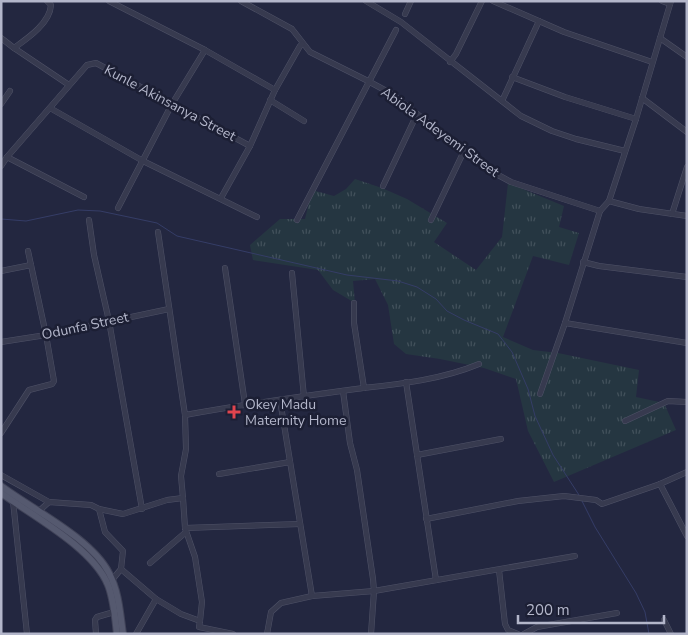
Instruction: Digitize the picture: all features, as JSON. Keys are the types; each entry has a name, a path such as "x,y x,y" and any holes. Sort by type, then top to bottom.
{"main road":[{"path":"1,486 97,565 108,585 117,634"},
{"path":"1,493 39,512 91,550 102,562 112,580 118,597 123,634"}],"street":[{"path":"14,48 29,37 50,16 51,5 47,1"},
{"path":"109,1 205,50 275,90"},
{"name":"Abiola Adeyemi Street","path":"241,1 292,28 302,44 310,52 392,94 487,169 511,182 600,211"},
{"path":"366,1 401,22 450,62 522,116 552,131 625,151"},
{"path":"405,14 411,1"},
{"path":"450,62 456,54 482,1"},
{"path":"493,1 564,32 652,62"},
{"path":"540,394 565,323 600,211 609,201 636,118 670,3 662,1"},
{"path":"502,101 539,21"},
{"path":"296,220 396,30"},
{"path":"1,38 69,85"},
{"path":"660,38 687,57"},
{"path":"221,198 250,146 275,90 302,44"},
{"path":"118,208 172,104 205,50"},
{"name":"Kunle Akinsanya Street","path":"1,166 87,65 96,63 250,146"},
{"path":"512,77 604,110 636,118"},
{"path":"1,104 10,91"},
{"path":"642,98 687,132"},
{"path":"270,100 304,121"},
{"path":"50,108 143,161 257,217"},
{"path":"383,186 417,114"},
{"path":"431,220 464,151"},
{"path":"7,157 84,197"},
{"path":"672,214 687,167"},
{"path":"609,201 639,210 687,216"},
{"path":"89,220 142,509"},
{"path":"158,232 186,415 186,449 181,476 182,498 185,530 195,557 202,602 199,634"},
{"path":"1,432 29,390 52,384 54,381 28,251"},
{"path":"583,262 687,277"},
{"path":"1,271 31,265"},
{"path":"225,268 245,404"},
{"path":"292,273 304,397"},
{"path":"354,303 354,323 364,388"},
{"name":"Odunfa Street","path":"1,342 169,309"},
{"path":"565,323 687,342"},
{"path":"186,415 245,404 406,382 479,364"},
{"path":"406,382 436,580"},
{"path":"343,391 350,443 357,470 374,590 371,634"},
{"path":"280,400 312,596"},
{"path":"625,421 668,401 687,402"},
{"path":"418,455 501,439"},
{"path":"219,474 290,462"},
{"path":"426,519 518,501 564,496 596,500 602,504 660,484 687,472"},
{"path":"1,475 49,502 91,505 99,509 123,514 168,500 182,498"},
{"path":"660,484 687,536"},
{"path":"26,488 15,499 27,634"},
{"path":"39,512 49,502"},
{"path":"99,509 105,532 123,551 121,569 112,580"},
{"path":"150,563 185,530 300,524"},
{"path":"267,634 272,612 278,605 312,596 374,590 575,556"},
{"path":"121,569 156,599 181,614 199,624 233,634"},
{"path":"499,570 505,624 508,630 518,634"},
{"path":"136,634 156,599"},
{"path":"96,634 95,620 97,617 114,612"},
{"path":"524,634 537,627 617,614"},
{"path":"664,620 671,634"}],"green space":[{"path":"355,179 407,199 447,223 434,242 476,270 502,237 508,183 564,206 559,227 579,233 569,265 533,256 503,337 533,350 558,353 639,370 636,397 664,403 676,430 554,482 528,431 516,379 484,368 406,354 394,344 388,305 375,279 353,281 355,303 333,290 318,270 253,260 250,245 280,219 305,219 312,190 334,196 346,189"}],"waterway":[{"path":"1,219 26,221 78,210 100,211 157,223 177,236 347,275 398,281 417,287 436,299 447,311 498,334 512,352 528,389 535,416 553,455 579,495"},
{"path":"581,499 595,527 636,593 645,612 649,634"}],"place":[{"name":"Okey Madu Maternity Home","path":"234,412"}]}
